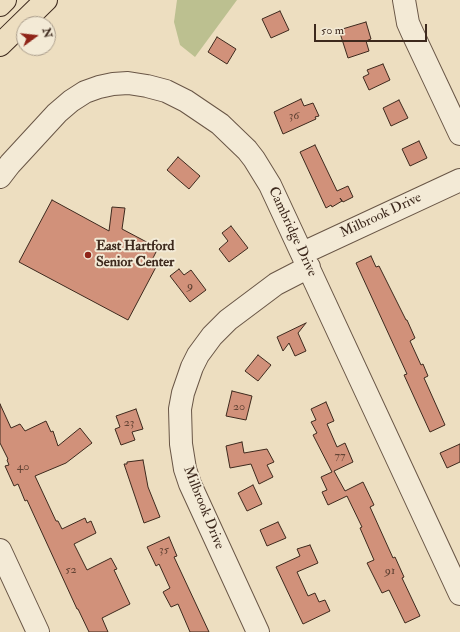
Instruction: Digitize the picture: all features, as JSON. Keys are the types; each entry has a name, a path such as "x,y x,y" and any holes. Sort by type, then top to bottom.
{"highway":[{"path":"0,4 5,0"},
{"path":"0,45 46,0"}],"street":[{"path":"404,0 408,23 460,134"},
{"name":"Cambridge Drive","path":"0,177 10,164 71,101 85,92 99,86 128,83 147,86 166,92 186,101 220,124 247,150 263,172 270,185 460,594"},
{"name":"Milbrook Drive","path":"258,632 190,484 186,468 181,444 180,409 183,393 192,367 198,355 212,336 228,320 306,260 460,180"},
{"path":"0,550 38,632"}],"green space":[{"path":"177,0 237,0 195,57 180,45 174,22"}],"building":[{"path":"280,11 289,30 271,38 262,19"},
{"path":"366,22 371,39 366,41 369,51 348,58 339,30"},
{"path":"217,37 236,49 227,64 208,52"},
{"path":"383,64 390,80 369,90 363,77 369,74 367,70"},
{"path":"301,99 304,106 313,103 319,116 315,117 316,119 283,134 274,112"},
{"path":"399,100 408,118 391,126 383,108"},
{"path":"419,141 427,158 410,166 402,149"},
{"path":"315,145 337,191 348,186 353,197 343,202 340,198 342,201 332,207 331,205 326,208 300,152"},
{"path":"178,157 200,176 189,189 167,170"},
{"name":"East Hartford Senior Center","path":"52,200 109,231 112,207 125,208 122,229 158,248 150,264 156,267 128,320 19,262"},
{"path":"231,226 248,248 229,262 219,249 228,241 222,233"},
{"path":"371,256 376,267 379,266 415,338 410,341 428,376 424,378 445,425 430,432 404,375 407,374 356,263"},
{"path":"179,269 184,275 191,270 206,290 190,302 170,276"},
{"path":"306,323 298,333 306,351 295,356 289,343 283,351 277,337"},
{"path":"258,355 271,365 258,381 245,371"},
{"path":"232,391 252,396 246,420 226,416"},
{"path":"326,402 334,421 327,424 337,447 345,443 353,462 334,471 345,491 363,482 374,505 370,507 393,558 395,557 404,577 402,578 420,616 405,623 389,590 382,593 367,563 374,560 360,528 362,527 347,496 328,505 322,492 327,490 321,477 332,472 313,435 317,433 311,422 316,420 311,409"},
{"path":"0,404 11,428 20,424 25,431 46,421 51,432 53,431 58,446 80,428 92,443 66,463 35,476 56,521 58,521 62,529 85,518 87,523 91,521 96,533 74,544 87,570 111,558 117,569 114,570 130,604 102,618 108,632 89,632 27,500 25,501 18,484 14,486 5,466 9,465 8,459 0,443"},
{"path":"136,409 143,429 132,432 135,440 121,445 115,429 120,427 116,416"},
{"path":"242,442 244,453 267,449 274,462 267,465 273,477 259,484 251,464 230,468 226,446"},
{"path":"460,444 460,462 447,468 440,453"},
{"path":"143,460 148,487 160,517 144,523 124,464 127,464 127,462"},
{"path":"253,485 262,504 247,511 238,493"},
{"path":"278,522 286,538 267,546 260,530"},
{"path":"169,537 177,556 174,557 209,632 190,632 178,604 171,607 163,592 170,588 159,564 156,566 147,547"},
{"path":"310,545 318,563 297,572 308,596 315,593 319,602 325,600 330,611 303,624 276,567 300,556 297,549"}],"place":[{"name":"East Hartford Senior Center","path":"88,255"}]}
